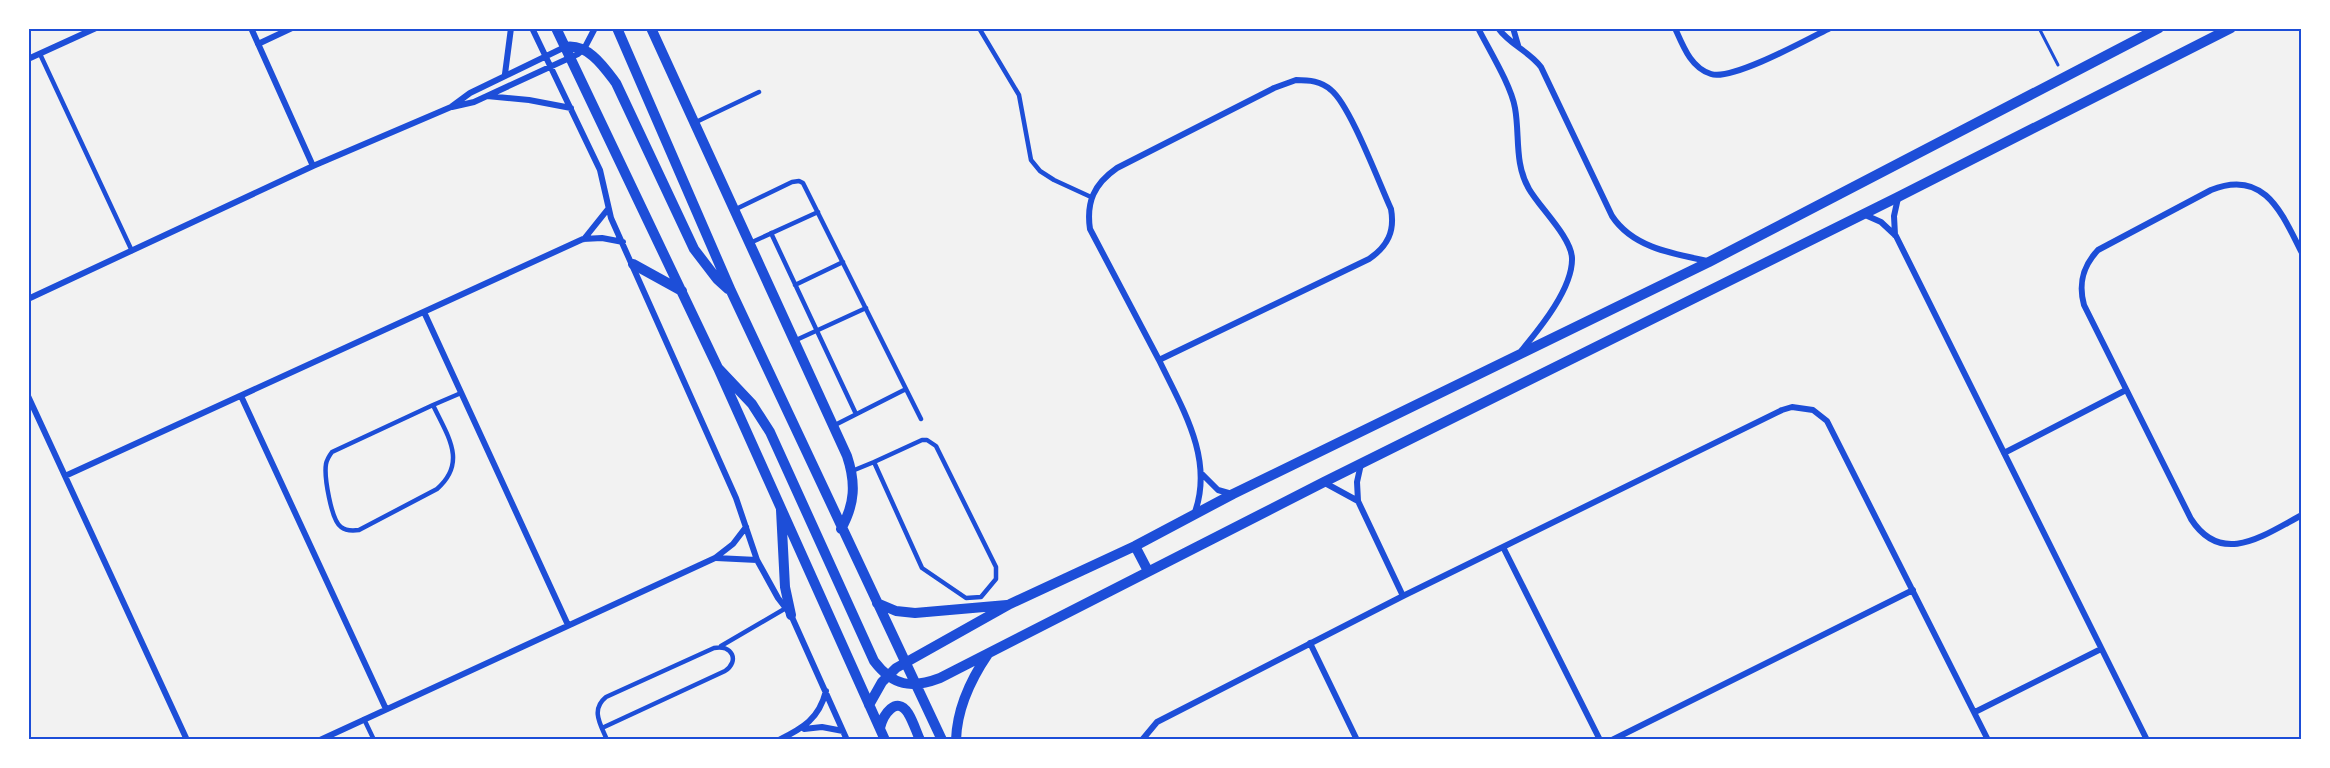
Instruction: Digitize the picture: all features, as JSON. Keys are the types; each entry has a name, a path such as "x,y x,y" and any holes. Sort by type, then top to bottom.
{"street":[{"path":"28,59 96,28"},
{"path":"251,28 314,166"},
{"path":"258,44 292,28"},
{"path":"505,75 511,28"},
{"path":"532,28 600,170 608,209 736,498 757,560 767,580 789,612 847,740"},
{"path":"556,28 682,291 885,740"},
{"path":"28,299 314,166 451,107 466,105 570,58 584,49 595,28"},
{"path":"617,28 731,291 942,740"},
{"path":"651,28 852,471 853,501 849,515 841,529"},
{"path":"1478,28 1514,102 1519,161 1528,187 1565,239 1572,258 1569,276 1563,289 1537,332 1517,356"},
{"path":"1498,28 1505,37 1535,58 1612,216 1625,232 1650,245 1709,262"},
{"path":"1513,28 1518,46"},
{"path":"1675,28 1689,57 1700,68 1712,75 1732,74 1830,28"},
{"path":"869,705 887,675 1010,604 1135,546 1233,494 1709,262 2159,28"},
{"path":"718,369 752,404 770,432 869,652 880,669 887,675 896,681 916,685 940,678 1324,482 1898,197 2231,28"},
{"path":"451,107 463,97 565,47 573,46 584,49 597,60 616,83 694,249 717,279 731,291"},
{"path":"1159,360 1379,252 1387,243 1393,220 1391,209 1338,97 1330,88 1308,80 1285,83 1117,168 1105,176 1090,197 1088,215 1093,236 1159,360 1196,439 1201,473 1201,494 1195,513"},
{"path":"487,96 529,100 571,108"},
{"path":"2301,253 2276,204 2261,191 2241,185 2221,186 2098,250 2082,275 2081,295 2190,519 2209,538 2228,544 2249,542 2301,515"},
{"path":"1896,236 1894,216 1898,197"},
{"path":"583,239 608,209"},
{"path":"1863,214 1881,222 1896,236 2147,740"},
{"path":"66,476 583,239 602,238 623,242"},
{"path":"633,264 682,291"},
{"path":"424,312 568,625"},
{"path":"2004,453 2126,390"},
{"path":"28,396 187,740"},
{"path":"241,396 386,709"},
{"path":"1142,740 1157,722 1403,596 1782,410 1803,407 1813,410 1827,421 1988,740"},
{"path":"1361,464 1357,482 1358,501 1403,596"},
{"path":"1201,473 1218,490 1233,494"},
{"path":"1324,482 1358,501"},
{"path":"780,504 785,587 789,612"},
{"path":"320,740 715,558 732,544 746,527"},
{"path":"1135,546 1148,571"},
{"path":"1503,547 1600,740"},
{"path":"715,558 757,560"},
{"path":"1612,740 1913,590"},
{"path":"877,603 896,611 915,613 1010,604"},
{"path":"1310,644 1357,740"},
{"path":"1975,712 2101,649"},
{"path":"956,740 964,699 980,666 990,652"},
{"path":"779,740 800,730 815,717 825,691"},
{"path":"880,728 885,712 893,707 899,707 908,713 920,740"},
{"path":"800,730 822,727 843,731"}],"lane":[{"path":"979,28 1019,95 1031,160 1040,171 1054,180 1090,197"},
{"path":"40,54 132,251"},
{"path":"694,123 759,92"},
{"path":"734,210 792,182 799,181 805,186 921,419"},
{"path":"750,243 818,212"},
{"path":"771,233 856,414"},
{"path":"795,285 843,262"},
{"path":"794,340 866,308"},
{"path":"833,426 906,389"},
{"path":"433,405 453,450 453,465 448,478 437,489 359,530 346,530 341,527 336,523 332,511 326,471 328,457 332,452 433,405 461,393"},
{"path":"852,471 922,440 927,440 936,446 997,570 996,579 985,594 976,598 966,598 922,568 874,462"},
{"path":"608,740 597,711 606,697 721,646 789,612"},
{"path":"602,728 731,667 734,660 732,654 728,648 721,646"},
{"path":"364,719 374,740"}],"path":[{"path":"2039,28 2064,78"}]}
